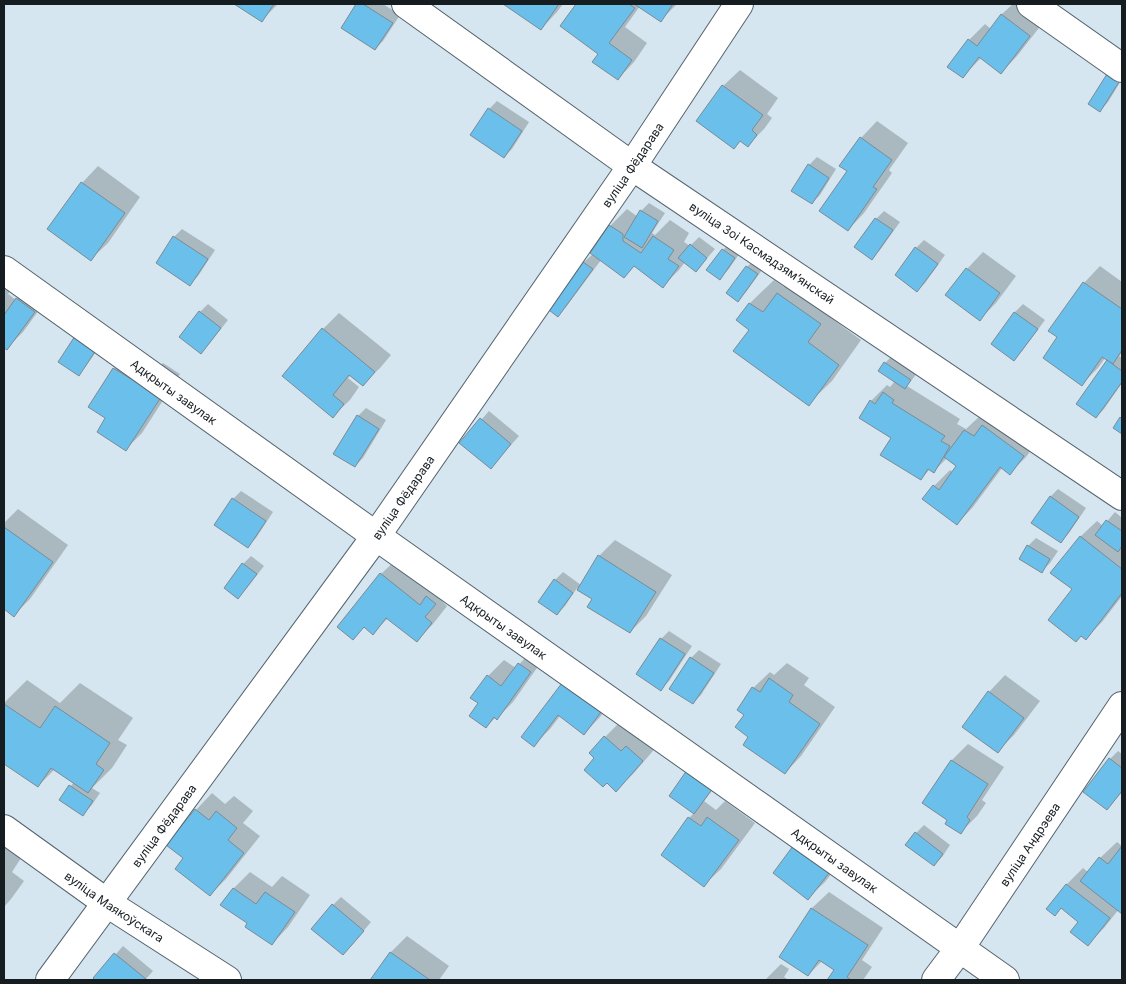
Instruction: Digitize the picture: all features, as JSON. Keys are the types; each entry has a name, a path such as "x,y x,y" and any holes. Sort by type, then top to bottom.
{"street":[{"name":"вуліца Зоі Касмадзямʼянскай","path":"406,4 632,166 1122,496"},
{"name":"вуліца Фёдарава","path":"50,980 376,536 632,166 739,4"},
{"path":"1031,4 1122,68"},
{"name":"Адкрыты завулак","path":"4,270 376,536 1005,980"},
{"name":"вуліца Андрэева","path":"936,980 960,948 1122,706"},
{"name":"вуліца Маякоўскага","path":"4,829 107,903 227,980"}],"building":[{"path":"234,4 274,4 262,22"},
{"path":"356,4 363,4 393,23 375,50 341,28"},
{"path":"503,4 559,4 541,30"},
{"path":"576,4 629,4 635,8 609,43 632,60 618,80 592,62 598,54 560,26"},
{"path":"634,4 673,4 661,22"},
{"path":"1001,14 1030,36 1001,74 979,57 963,78 947,67 968,39 977,46"},
{"path":"1107,74 1119,82 1100,112 1088,104"},
{"path":"722,85 763,115 752,130 757,135 748,147 740,141 734,149 696,121"},
{"path":"488,108 522,131 504,158 470,135"},
{"path":"860,137 892,160 873,187 877,189 848,231 819,211 847,171 839,166"},
{"path":"808,164 829,178 812,204 791,191"},
{"path":"81,182 125,213 91,261 47,229"},
{"path":"640,210 658,221 642,248 624,237"},
{"path":"875,218 893,230 872,260 854,247"},
{"path":"609,225 623,234 623,241 641,253 653,236 674,250 668,259 679,266 663,288 634,266 624,278 590,253"},
{"path":"173,236 208,259 190,286 156,263"},
{"path":"690,244 707,258 696,272 678,258"},
{"path":"915,247 938,264 917,292 895,275"},
{"path":"722,249 735,258 720,280 706,270"},
{"path":"583,262 593,269 558,317 545,307"},
{"path":"746,266 758,274 738,302 726,293"},
{"path":"966,268 1000,293 980,321 945,295"},
{"path":"1083,282 1122,309 1122,350 1113,364 1102,357 1082,386 1043,358 1057,337 1048,331"},
{"path":"777,293 821,324 808,342 839,365 809,406 733,351 749,330 736,320 749,303 763,312"},
{"path":"16,298 35,312 7,350 4,348 4,315"},
{"path":"199,311 221,328 201,354 179,337"},
{"path":"1014,312 1038,329 1014,361 991,344"},
{"path":"322,328 375,372 363,386 349,375 333,395 344,404 333,418 282,376"},
{"path":"75,336 96,350 79,376 58,362"},
{"path":"1107,360 1122,371 1122,382 1096,418 1076,404"},
{"path":"884,362 911,380 905,389 878,371"},
{"path":"113,368 141,385 146,379 165,391 126,451 97,432 105,418 88,407"},
{"path":"883,392 894,400 892,403 945,436 941,441 950,446 934,473 928,469 921,480 880,455 891,438 859,418 870,400 875,404"},
{"path":"357,415 379,429 355,467 333,454"},
{"path":"1120,417 1122,419 1122,434 1113,428"},
{"path":"480,418 511,444 491,469 459,443"},
{"path":"982,425 1024,456 1010,475 1000,467 957,525 922,499 933,485 939,490 956,466 944,457 964,430 974,436"},
{"path":"1050,496 1079,517 1061,543 1031,523"},
{"path":"232,498 266,521 248,548 214,525"},
{"path":"1106,520 1122,531 1122,546 1118,552 1095,535"},
{"path":"4,527 53,562 14,617 4,609"},
{"path":"1080,536 1122,569 1122,593 1086,640 1081,636 1076,642 1048,620 1072,589 1050,573"},
{"path":"1027,545 1050,559 1042,573 1019,559"},
{"path":"598,555 656,592 630,633 587,607 592,599 577,590"},
{"path":"242,563 257,574 238,599 224,588"},
{"path":"380,573 420,605 426,596 436,604 425,617 432,623 417,642 386,618 373,635 364,627 353,640 337,627"},
{"path":"554,579 573,593 557,615 538,602"},
{"path":"660,638 685,654 661,691 636,674"},
{"path":"690,657 714,673 693,704 669,689"},
{"path":"518,663 531,672 497,720 494,717 486,728 469,716 478,703 470,698 487,675 501,686"},
{"path":"769,678 793,695 789,702 820,724 785,774 743,745 748,737 735,727 744,715 737,710 752,687 760,692"},
{"path":"562,683 601,712 584,735 558,715 534,747 521,737"},
{"path":"988,691 1024,718 998,753 962,727"},
{"path":"4,704 40,728 55,706 110,743 96,764 104,770 88,793 51,768 38,787 4,764"},
{"path":"604,736 621,751 626,746 643,761 616,792 607,783 603,787 584,770 594,758 589,753"},
{"path":"1109,758 1122,768 1122,791 1107,810 1083,792"},
{"path":"951,760 988,784 967,817 970,820 961,834 945,824 947,820 922,803"},
{"path":"687,770 713,788 694,814 669,796"},
{"path":"69,785 93,801 83,816 59,800"},
{"path":"195,809 209,820 216,811 237,828 228,840 244,853 210,896 175,869 183,858 166,845"},
{"path":"688,817 701,826 707,817 739,840 704,887 661,855"},
{"path":"915,832 943,854 934,866 905,845"},
{"path":"793,846 829,873 808,900 773,873"},
{"path":"1122,846 1122,914 1080,881 1099,857 1108,864"},
{"path":"1066,884 1110,918 1088,946 1070,932 1078,922 1061,908 1055,916 1046,909"},
{"path":"233,888 256,904 265,892 295,912 272,945 245,927 247,923 220,905"},
{"path":"332,904 364,931 343,955 311,929"},
{"path":"811,908 868,945 847,977 851,980 827,980 834,970 819,960 808,976 779,957"},
{"path":"390,952 430,980 370,980"},
{"path":"114,953 146,979 95,980 93,978"}]}
